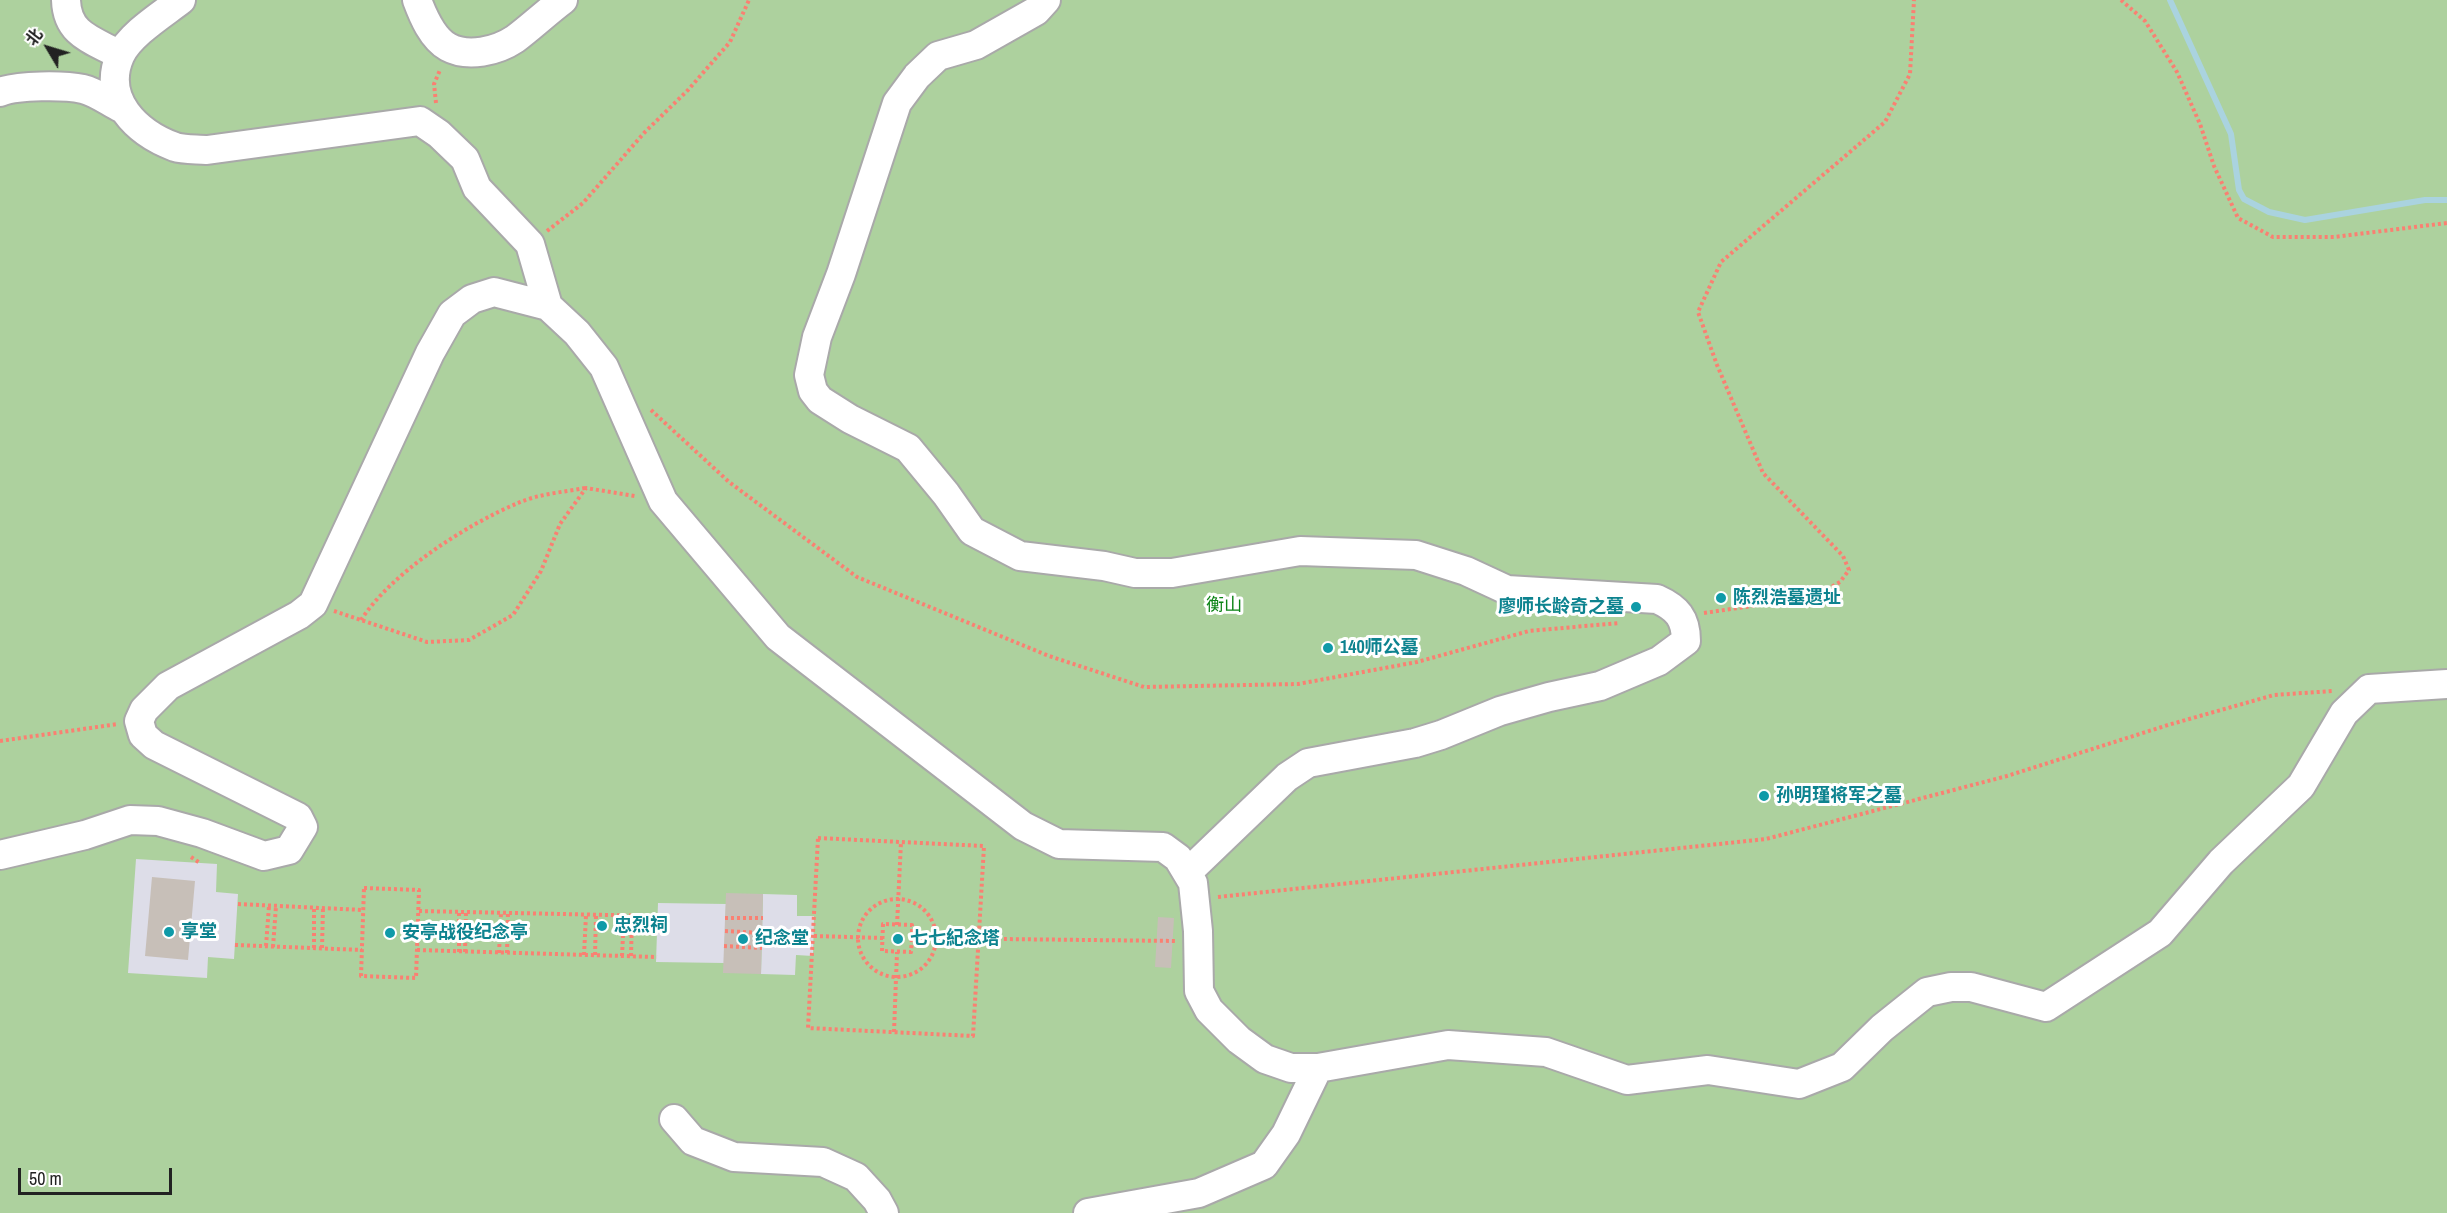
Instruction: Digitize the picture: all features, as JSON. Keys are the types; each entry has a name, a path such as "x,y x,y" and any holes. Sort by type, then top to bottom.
{"street":[{"path":"66,0 66,11 71,25 82,34 120,55"},
{"path":"121,108 114,77 120,55 136,35 181,0"},
{"path":"417,0 435,35 448,47 472,53 492,50 515,39 562,0"},
{"path":"1046,0 1036,11 976,45 938,56 917,76 897,103 841,274 817,337 809,375 813,391 820,400 850,419 908,448 946,494 972,531 1020,555 1104,566 1135,573 1172,573 1300,551 1416,555 1466,571 1507,590 1657,599 1673,606 1682,616 1686,641 1659,661 1600,686 1500,711 1415,743 1308,764 1287,777 1191,886"},
{"path":"0,92 27,86 84,89 121,108 137,126 176,147 207,150 420,121 439,134 465,159 477,188 530,244 548,306"},
{"path":"0,855 86,835 130,820 158,821 202,833 264,856 289,850 303,827 298,817 154,746 143,735 139,721 144,710 168,686 299,615 313,604 430,353 452,314 472,299 494,292 548,306 577,333 604,367 663,501 778,637 1023,826 1059,844 1163,847 1178,858 1191,886 1198,942 1199,992 1209,1010 1239,1040 1265,1059 1291,1068 1318,1068 1448,1045 1546,1052 1627,1080 1708,1070 1799,1084 1842,1067 1882,1028 1927,992 1951,987 1971,987 2046,1007 2160,933 2221,862 2301,786 2344,712 2369,689 2447,684"},
{"path":"1088,1213 1199,1193 1264,1165 1286,1134 1318,1068"},
{"path":"674,1119 693,1141 734,1157 823,1162 856,1178 877,1200 884,1213"}],"path":[{"path":"530,244 583,204 644,133 688,90 730,42 749,0"},
{"path":"1682,616 1814,597 1840,582 1849,570 1843,556 1763,474 1716,365 1698,312 1721,262 1885,122 1910,74 1914,0"},
{"path":"2121,0 2145,21 2177,72 2200,124 2214,166 2238,218 2273,237 2334,237 2447,223"},
{"path":"439,134 434,84 448,47"},
{"path":"645,405 729,482 857,578 1049,656 1144,687 1298,684 1417,662 1529,631 1628,622"},
{"path":"313,604 426,642 469,640 513,615 541,571 560,524 586,488"},
{"path":"361,620 373,602 416,563 458,536 520,502 586,488 663,501"},
{"path":"1191,886 1766,839 2007,776 2168,725 2274,695 2369,689"},
{"path":"0,741 139,721"},
{"path":"818,838 984,846 979,940 974,1036 808,1028 818,838"},
{"path":"897,925 901,842"},
{"path":"364,888 419,890 418,911 416,978 361,976 364,888"},
{"path":"898,899 910,901 925,911 935,927 936,939 934,953 927,964 916,973 903,978 895,978 876,973 866,963 859,951 858,937 859,926 874,906 898,899"},
{"path":"238,904 363,910"},
{"path":"266,946 269,906"},
{"path":"273,946 276,906"},
{"path":"314,908 314,948"},
{"path":"322,948 323,908"},
{"path":"418,911 657,916"},
{"path":"459,912 459,952"},
{"path":"465,952 466,912"},
{"path":"499,952 501,913"},
{"path":"507,953 508,913"},
{"path":"584,955 586,915"},
{"path":"595,955 596,915"},
{"path":"622,956 624,916"},
{"path":"631,956 632,916"},
{"path":"725,918 763,918"},
{"path":"883,924 912,925 911,952 882,951 883,938 883,924"},
{"path":"725,931 762,933"},
{"path":"814,936 883,938"},
{"path":"912,938 1198,942"},
{"path":"235,945 362,950"},
{"path":"724,946 762,948"},
{"path":"417,950 657,957"},
{"path":"894,1032 897,952"}],"green space":[{"name":"衡山","path":"0,0 2447,0 2447,1213 0,1213"}],"shaded area":[{"path":"136,859 217,864 216,892 238,894 234,959 208,957 207,978 128,973"},
{"path":"763,894 797,895 797,916 814,916 813,956 796,955 795,975 761,974"},
{"path":"658,903 726,904 724,963 656,962"}],"building":[{"name":"享堂","path":"152,877 195,881 188,960 145,956"},
{"name":"纪念堂","path":"726,893 763,894 761,974 723,973"},
{"path":"1158,917 1174,918 1171,968 1155,967"}],"waterway":[{"path":"2170,0 2231,134 2239,190 2244,199 2269,212 2305,220 2425,200 2447,200"}],"place":[{"name":"陈烈浩墓遗址","path":"1721,598"},
{"name":"廖师长龄奇之墓","path":"1636,607"},
{"name":"140师公墓","path":"1328,648"},
{"name":"孙明瑾将军之墓","path":"1764,796"},
{"name":"忠烈祠","path":"602,926"},
{"name":"享堂","path":"169,932"},
{"name":"安亭战役纪念亭","path":"390,933"},
{"name":"纪念堂","path":"743,939"},
{"name":"七七紀念塔","path":"898,939"}]}
